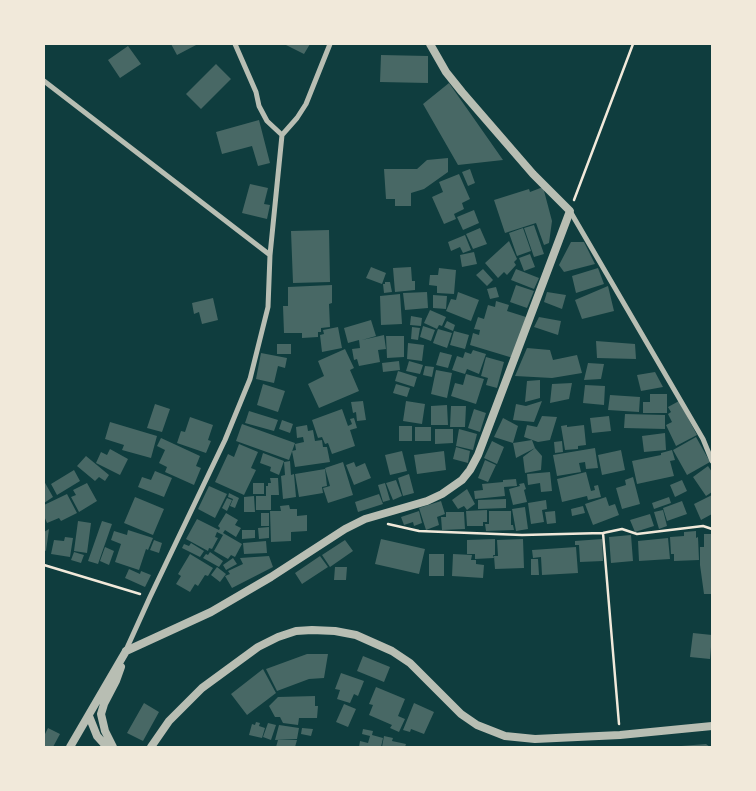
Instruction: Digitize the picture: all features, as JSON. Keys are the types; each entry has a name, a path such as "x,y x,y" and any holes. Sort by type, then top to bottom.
{"street":[{"path":"235,44 256,92 259,106 267,121 282,135"},
{"path":"113,747 105,730 101,714 104,704 116,681 126,651 150,597 225,440 250,379 268,307 270,255 282,135 306,104 330,44"},
{"path":"430,44 446,72 462,92 533,174 570,211 702,439 712,461"},
{"path":"44,81 270,255"},
{"path":"70,747 126,651 211,612 271,577 345,529 365,519 427,501 442,494 462,480 478,455 570,211"},
{"path":"151,747 169,721 202,688 258,647 296,631 312,630 336,631 356,635 392,651 410,662 461,714 492,733 528,739 620,735 712,726"},
{"path":"89,716 98,736 106,747"}],"path":[{"path":"570,211 633,44"},
{"path":"365,519 420,531 522,535 603,533 622,529 637,534 703,526 712,529"},
{"path":"603,533 620,735"},
{"path":"44,565 150,597"}],"building":[{"path":"171,44 198,44 177,55"},
{"path":"284,44 310,44 304,54"},
{"path":"128,46 141,64 120,78 108,60"},
{"path":"381,55 428,56 428,83 380,82"},
{"path":"216,64 231,79 201,109 186,94"},
{"path":"449,83 503,160 458,165 423,104"},
{"path":"259,120 270,163 258,166 252,146 222,154 216,132"},
{"path":"448,158 448,172 424,189 411,193 411,206 395,206 395,199 386,199 384,169 417,169 427,160"},
{"path":"470,169 475,183 468,186 462,172"},
{"path":"459,174 470,199 462,203 464,209 454,214 456,219 444,224 432,197 443,192 439,182"},
{"path":"250,184 268,188 264,204 270,205 267,219 242,213"},
{"path":"543,187 552,221 549,243 544,245 536,223 505,233 494,200 529,189 530,192"},
{"path":"474,210 479,223 463,230 457,217"},
{"path":"534,225 544,254 534,257 524,228"},
{"path":"480,228 487,244 473,249 466,234"},
{"path":"523,228 531,251 517,256 509,233"},
{"path":"329,230 330,282 293,283 291,231"},
{"path":"465,235 471,250 463,253 460,247 451,251 448,242"},
{"path":"509,241 517,259 514,262 516,265 507,275 504,272 498,278 485,263"},
{"path":"571,242 584,242 595,264 564,272 559,265"},
{"path":"474,252 477,264 462,267 460,255"},
{"path":"530,254 535,267 524,271 519,258"},
{"path":"371,267 386,273 382,284 366,278"},
{"path":"411,267 412,281 415,281 415,290 395,292 393,268"},
{"path":"439,268 456,270 454,294 437,293 437,286 429,285 430,275 438,275"},
{"path":"598,268 604,284 576,293 572,276"},
{"path":"483,269 493,280 487,286 476,275"},
{"path":"516,269 539,278 534,289 511,280"},
{"path":"390,282 392,292 384,293 383,284"},
{"path":"332,285 332,303 329,304 330,327 321,328 321,332 318,332 318,337 302,338 302,333 284,333 283,306 288,306 288,287"},
{"path":"516,285 534,291 527,308 510,302"},
{"path":"608,286 614,311 582,319 575,300"},
{"path":"496,287 499,297 490,299 487,289"},
{"path":"427,292 428,308 405,310 403,293"},
{"path":"458,292 479,300 471,321 446,311 451,299 456,300"},
{"path":"547,292 566,295 562,309 544,302"},
{"path":"400,294 402,324 381,325 380,296"},
{"path":"433,295 447,296 446,309 433,308"},
{"path":"213,298 218,320 202,324 199,312 194,314 192,303"},
{"path":"496,301 509,305 507,311 526,317 513,358 470,345 473,333 479,335 480,330 474,329 478,317 484,319 488,305 495,307"},
{"path":"430,310 446,317 442,326 439,325 437,329 424,323"},
{"path":"411,316 422,318 421,326 410,325"},
{"path":"539,317 561,321 558,335 534,327"},
{"path":"371,320 376,336 362,340 384,335 386,349 378,350 380,362 359,366 357,359 354,360 352,349 360,348 359,340 348,343 344,328"},
{"path":"447,321 455,325 453,331 444,327"},
{"path":"423,326 435,330 431,341 420,337"},
{"path":"338,327 342,348 322,352 320,335 324,334 323,330"},
{"path":"412,327 420,328 418,340 411,339"},
{"path":"438,329 452,333 447,348 433,343"},
{"path":"454,331 469,335 465,349 450,345"},
{"path":"386,336 404,336 404,357 387,358"},
{"path":"596,341 635,344 636,359 597,358"},
{"path":"408,343 424,345 422,361 407,359"},
{"path":"277,344 291,344 291,354 277,354"},
{"path":"527,348 550,350 553,360 577,355 582,373 552,378 515,376"},
{"path":"345,349 354,368 350,370 359,391 319,408 308,384 324,376 318,361"},
{"path":"473,350 486,354 479,374 467,369 465,374 452,370 457,356 463,358 465,352 471,354"},
{"path":"440,352 452,355 448,368 436,365"},
{"path":"261,353 287,358 285,368 278,366 274,383 256,379"},
{"path":"486,357 504,362 497,388 486,385 488,378 481,376"},
{"path":"399,361 400,370 383,372 382,363"},
{"path":"409,361 423,365 420,374 406,371"},
{"path":"588,363 604,364 601,379 584,380"},
{"path":"425,366 434,367 432,377 423,375"},
{"path":"436,370 452,373 447,398 431,394"},
{"path":"398,371 417,377 414,387 395,381"},
{"path":"655,372 663,387 641,391 637,375"},
{"path":"466,374 484,379 476,404 451,396 455,383 463,385"},
{"path":"540,380 540,398 525,402 527,381"},
{"path":"572,383 569,399 550,403 552,384"},
{"path":"263,384 285,391 278,412 257,405"},
{"path":"396,384 410,388 407,397 393,393"},
{"path":"585,385 605,386 604,405 583,403"},
{"path":"650,394 667,394 667,413 643,413 643,402 650,402"},
{"path":"610,395 640,397 639,412 608,410"},
{"path":"363,401 366,420 357,421 356,412 353,413 351,402"},
{"path":"406,401 425,404 422,424 403,421"},
{"path":"542,401 534,422 513,420 516,404 526,406"},
{"path":"679,401 697,435 676,446 666,425 672,422 668,414 671,412 668,407"},
{"path":"155,404 170,409 162,432 147,428"},
{"path":"447,405 448,425 431,425 431,406"},
{"path":"451,406 466,406 465,427 450,427"},
{"path":"342,409 348,426 352,424 350,419 354,418 357,428 350,430 355,446 332,454 328,443 325,444 322,437 318,438 312,420"},
{"path":"474,409 486,413 480,432 468,428"},
{"path":"249,411 278,420 274,431 245,423"},
{"path":"625,414 665,415 665,429 624,428"},
{"path":"542,416 557,417 550,440 538,442 524,437 527,425 537,427"},
{"path":"609,416 611,431 592,433 590,418"},
{"path":"190,417 213,425 208,440 211,441 206,453 177,443 181,431 185,432"},
{"path":"503,418 518,426 513,443 494,437"},
{"path":"282,420 293,424 290,433 279,429"},
{"path":"110,422 157,436 151,458 122,450 124,445 105,439"},
{"path":"242,424 295,443 289,460 236,441"},
{"path":"307,425 308,431 313,430 315,441 322,440 323,447 327,447 330,462 295,467 292,451 296,450 295,444 304,442 303,437 297,438 296,427"},
{"path":"567,425 567,427 584,425 586,445 578,446 578,449 565,450 561,426"},
{"path":"399,426 412,426 412,441 399,441"},
{"path":"415,427 431,427 431,441 415,441"},
{"path":"435,429 453,429 453,443 435,444"},
{"path":"459,429 477,434 473,450 456,446"},
{"path":"665,433 666,450 644,452 642,436"},
{"path":"696,437 710,462 687,475 673,450"},
{"path":"161,438 200,456 196,466 201,468 194,485 165,472 167,467 159,463 165,450 157,446"},
{"path":"532,440 535,448 516,458 513,443"},
{"path":"492,441 504,447 497,464 484,458"},
{"path":"562,441 563,452 555,453 554,442"},
{"path":"239,444 258,452 251,468 256,470 244,495 215,482 228,454 234,457"},
{"path":"456,447 470,451 468,463 453,459"},
{"path":"535,448 542,456 541,470 525,473 523,457"},
{"path":"595,448 598,468 586,469 585,462 579,463 581,472 557,476 553,455"},
{"path":"110,449 128,459 120,475 96,463 101,452 107,455"},
{"path":"621,450 625,470 602,475 598,455"},
{"path":"672,450 675,460 670,461 674,476 637,484 632,461 661,455 661,453"},
{"path":"402,451 407,471 390,475 385,455"},
{"path":"444,451 446,470 417,474 414,455"},
{"path":"263,453 284,461 279,475 270,471 271,467 260,463"},
{"path":"86,456 109,475 105,481 99,477 95,481 77,466"},
{"path":"485,460 496,465 488,482 478,478"},
{"path":"290,461 291,475 294,474 296,497 283,499 281,476 285,475 284,462"},
{"path":"343,462 353,495 328,503 323,488 330,486 325,468"},
{"path":"354,462 356,467 365,463 371,478 354,485 346,465"},
{"path":"708,466 712,472 712,492 706,496 693,477"},
{"path":"325,469 327,486 322,487 323,493 299,497 295,474"},
{"path":"74,470 80,481 57,495 51,484"},
{"path":"155,471 172,478 164,497 138,487 142,477 151,480"},
{"path":"550,472 552,491 541,492 540,483 528,485 527,474"},
{"path":"586,472 591,491 595,490 594,486 598,485 601,497 588,500 587,496 562,502 557,479"},
{"path":"409,474 414,493 403,496 398,478"},
{"path":"633,477 640,504 622,509 616,488 626,485 625,480"},
{"path":"270,478 278,478 279,495 271,495 271,510 256,510 256,496 266,496 266,486 268,486 268,483 271,483"},
{"path":"516,479 517,486 504,487 505,496 475,499 474,491 483,490 482,484"},
{"path":"396,480 402,496 393,500 386,483"},
{"path":"682,480 687,491 675,497 670,485"},
{"path":"44,481 53,497 44,503"},
{"path":"87,483 97,501 79,512 71,497 76,495 73,490"},
{"path":"253,483 264,483 264,494 253,494"},
{"path":"385,483 390,500 383,502 378,485"},
{"path":"524,483 527,502 513,505 509,489"},
{"path":"209,486 227,494 215,518 198,509"},
{"path":"467,489 475,504 467,510 464,506 458,509 452,500"},
{"path":"229,493 239,498 235,508 230,506 233,499 228,497"},
{"path":"67,494 77,513 61,521 59,518 47,523 44,516 44,505"},
{"path":"379,494 383,504 358,512 355,502"},
{"path":"712,495 712,514 701,520 694,504"},
{"path":"254,496 255,512 244,512 244,497"},
{"path":"135,497 164,509 153,535 124,523"},
{"path":"606,497 609,506 615,504 619,515 593,525 585,504"},
{"path":"669,497 671,503 654,509 652,503"},
{"path":"227,498 232,500 227,511 222,508"},
{"path":"506,499 506,508 478,509 478,500"},
{"path":"546,500 547,509 542,510 544,522 531,524 528,503"},
{"path":"441,501 445,514 437,517 439,525 426,530 419,508"},
{"path":"682,501 687,514 667,521 663,508"},
{"path":"289,505 290,509 297,509 297,516 307,515 307,531 291,532 291,541 271,542 270,511 281,511 280,506"},
{"path":"583,506 585,513 572,516 571,509"},
{"path":"525,507 528,529 516,531 512,509"},
{"path":"487,510 487,522 483,522 483,526 467,526 466,511"},
{"path":"663,510 667,526 659,529 654,512"},
{"path":"419,511 422,523 414,526 413,522 404,525 401,517"},
{"path":"489,511 511,511 511,525 513,525 514,530 486,531 485,524 489,524"},
{"path":"555,511 556,523 547,524 545,512"},
{"path":"446,512 464,512 465,529 442,530 441,517 446,517"},
{"path":"226,513 238,520 235,525 241,528 236,537 225,530 223,533 242,544 235,557 231,555 228,559 214,551 223,535 217,532 215,537 218,538 212,549 209,548 208,551 186,539 197,519 219,530 218,526"},
{"path":"261,513 269,513 269,526 261,526"},
{"path":"650,514 654,526 635,532 630,520"},
{"path":"78,521 91,523 87,553 74,551"},
{"path":"102,521 112,524 98,564 88,561"},
{"path":"269,527 269,538 259,539 258,528"},
{"path":"49,529 46,551 44,550 44,532"},
{"path":"128,530 153,538 148,550 146,549 139,570 115,562 121,544 111,540 114,531 127,535"},
{"path":"242,530 255,530 255,538 242,539"},
{"path":"696,531 699,560 674,561 674,554 671,554 670,537 684,536 684,532"},
{"path":"704,534 712,534 712,594 704,594 700,565 700,547 704,547"},
{"path":"631,535 633,561 611,563 609,537"},
{"path":"65,537 73,538 70,557 51,554 54,540 64,541"},
{"path":"668,538 670,559 639,561 638,541"},
{"path":"381,539 425,549 419,574 375,564"},
{"path":"495,539 494,558 475,559 475,554 467,554 467,540"},
{"path":"523,539 524,568 495,569 494,556 498,556 497,540"},
{"path":"602,539 603,561 580,562 579,545 575,545 575,541"},
{"path":"154,540 162,543 159,553 150,550"},
{"path":"345,540 353,551 330,567 322,555"},
{"path":"266,541 267,553 244,554 243,543"},
{"path":"191,543 204,551 200,557 182,548 184,544 189,546"},
{"path":"105,547 114,551 109,565 100,561"},
{"path":"576,547 578,573 542,575 541,557 533,558 532,550"},
{"path":"74,552 84,555 81,563 71,560"},
{"path":"210,552 223,561 219,567 203,558"},
{"path":"190,554 213,568 208,576 205,575 198,586 195,584 190,592 176,584 181,576 178,574"},
{"path":"429,554 444,554 444,576 429,576"},
{"path":"453,554 472,555 471,560 476,560 476,564 484,565 483,578 452,576"},
{"path":"269,556 273,567 232,588 225,576 230,574 228,571 243,564 240,558"},
{"path":"320,556 328,567 302,584 295,573"},
{"path":"233,558 237,564 226,570 223,565"},
{"path":"531,559 538,559 539,575 531,575"},
{"path":"217,567 226,574 220,582 211,575"},
{"path":"335,567 347,567 346,580 334,580"},
{"path":"129,569 140,574 141,571 151,575 145,587 125,578"},
{"path":"693,633 712,635 710,659 690,657"},
{"path":"307,654 328,654 324,678 309,679 277,691 266,669"},
{"path":"363,656 390,667 384,682 357,671"},
{"path":"263,669 276,693 247,715 231,694"},
{"path":"341,673 364,681 358,696 354,694 350,703 337,699 340,690 335,689"},
{"path":"376,687 405,699 398,716 405,719 399,732 390,728 392,725 369,715 373,705 369,704"},
{"path":"315,696 315,706 318,706 317,718 299,718 298,725 283,723 280,717 275,717 269,706 278,697"},
{"path":"144,703 159,712 143,741 127,733"},
{"path":"414,703 434,712 424,734 411,729 410,732 403,730"},
{"path":"344,704 356,709 348,727 336,722"},
{"path":"256,722 260,723 259,726 265,728 262,738 249,735 252,724 255,725"},
{"path":"268,723 276,725 271,740 263,737"},
{"path":"279,725 299,728 297,739 275,740"},
{"path":"48,728 60,734 53,747 44,747 44,736"},
{"path":"302,728 313,729 311,736 301,734"},
{"path":"363,729 373,731 372,735 383,738 381,747 359,747 360,741 368,743 370,736 362,734"},
{"path":"384,736 393,738 392,741 406,744 405,747 382,747"},
{"path":"278,740 297,740 295,747 276,747"},
{"path":"706,744 710,747 681,747 681,746"}]}
